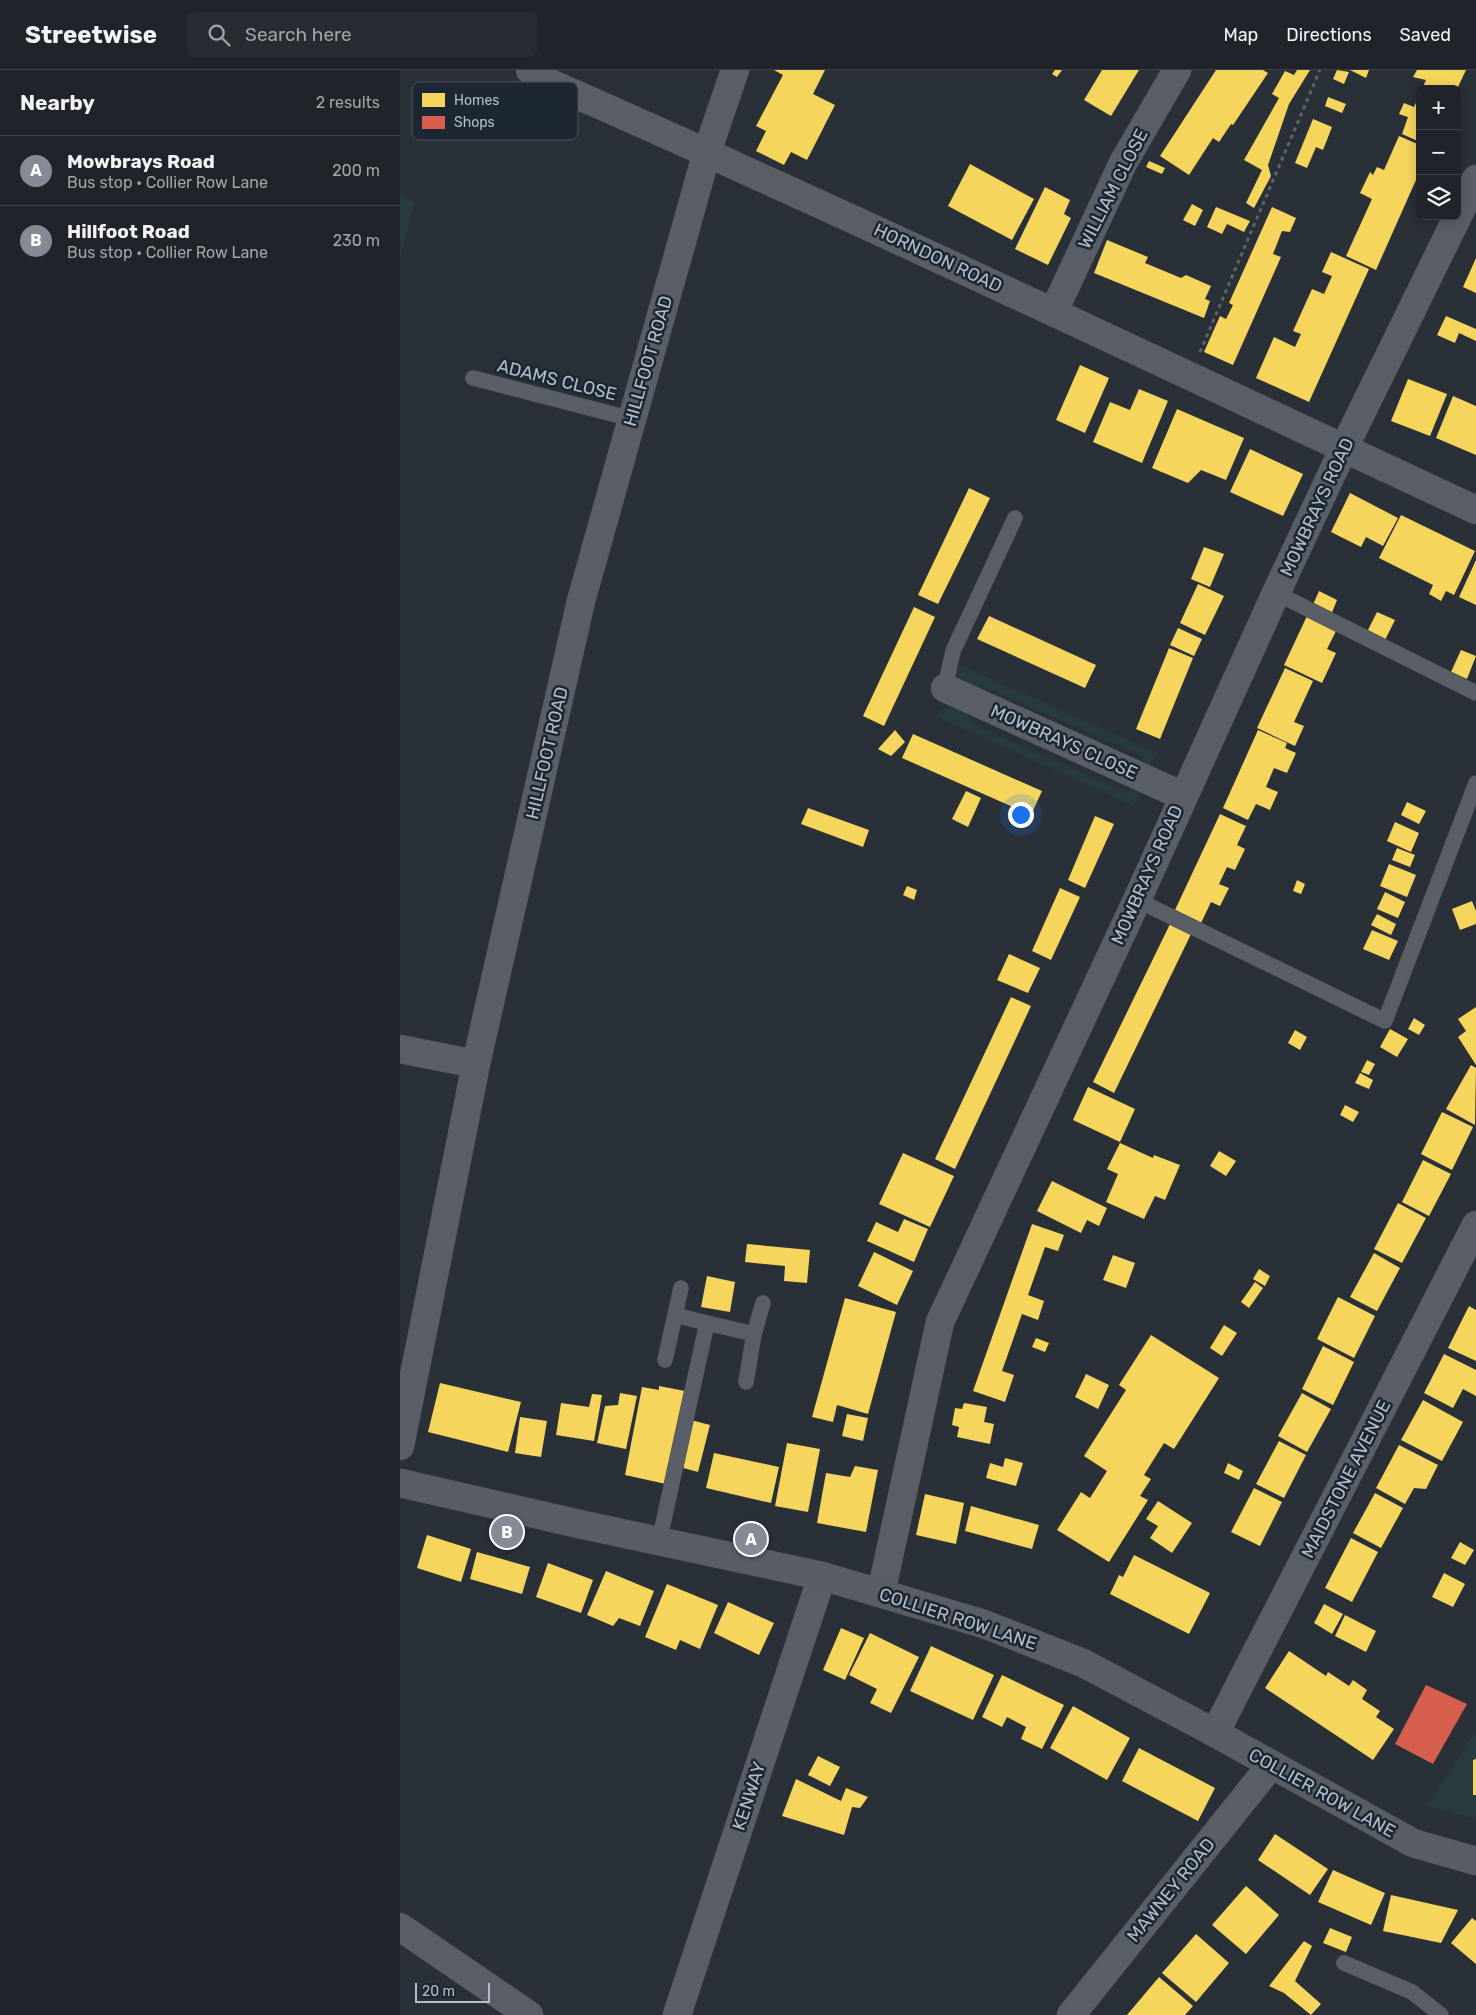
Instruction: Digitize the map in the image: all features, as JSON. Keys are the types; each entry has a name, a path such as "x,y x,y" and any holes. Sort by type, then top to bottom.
{"main road":[{"name":"COLLIER ROW LANE","path":"400,1483 659,1542 822,1576 984,1624 1084,1663 1413,1843 1476,1861"}],"street":[{"name":"HORNDON ROAD","path":"530,70 548,82"},
{"name":"HILLFOOT ROAD","path":"400,1446 476,1064 581,601 707,152 735,70"},
{"name":"WILLIAM CLOSE","path":"1054,311 1123,163 1177,70"},
{"name":"HORNDON ROAD","path":"578,95 707,152 1054,311 1476,510"},
{"name":"MOWBRAYS ROAD","path":"881,1593 940,1322 1137,900 1344,448 1474,190"},
{"name":"MOWBRAYS CLOSE","path":"944,688 1183,796"},
{"path":"400,1049 476,1064"},
{"name":"MAIDSTONE AVENUE","path":"1215,1733 1476,1225"},
{"name":"KENWAY","path":"677,2015 822,1576"},
{"name":"MAWNEY ROAD","path":"1071,2015 1271,1765"},
{"path":"400,1927 529,2015"}],"lane":[{"name":"ADAMS CLOSE","path":"473,378 632,419"},
{"path":"944,688 953,650 1014,518"},
{"path":"1276,593 1476,693"},
{"path":"1137,900 1385,1021 1476,783"},
{"path":"665,1360 681,1288"},
{"path":"746,1382 754,1334 763,1304"},
{"path":"675,1315 754,1334"},
{"path":"659,1542 707,1323"},
{"path":"1344,1963 1412,1992 1441,2015"}],"path":[{"path":"1190,376 1320,70"}],"green space":[{"path":"400,192 415,203 400,258"},
{"path":"960,665 1157,753 1148,771 1142,756 987,688 975,695 963,686 958,679"},
{"path":"952,704 964,708 975,725 1127,793 1138,788 1142,790 1134,806 936,716"},
{"path":"1476,1730 1476,1819 1427,1806"}],"building: Homes":[{"path":"774,70 825,70 813,94 835,105 807,160 791,152 784,165 756,151 766,131 756,126 783,75"},
{"path":"1055,70 1062,70 1057,77 1052,74"},
{"path":"1102,70 1139,70 1111,116 1084,100"},
{"path":"1216,70 1263,70 1268,73 1233,125 1231,124 1219,142 1213,138 1189,175 1160,156"},
{"path":"1297,70 1310,70 1289,104 1268,165 1271,176 1254,208 1246,203 1262,170 1244,160 1279,98 1272,94 1285,71 1294,75"},
{"path":"1337,70 1349,72 1344,84 1333,79"},
{"path":"1350,70 1369,70 1366,78"},
{"path":"1417,70 1466,70 1459,85 1424,85 1426,80 1413,77"},
{"path":"1328,97 1346,104 1342,113 1325,106"},
{"path":"1404,103 1414,107 1416,103 1416,140 1402,134 1408,117 1399,114"},
{"path":"1313,119 1332,127 1323,150 1316,147 1307,168 1295,163"},
{"path":"1399,136 1416,143 1416,180 1376,270 1346,256 1372,199 1360,193 1370,172 1373,175 1377,167 1384,170"},
{"path":"1149,161 1165,168 1162,174 1146,167"},
{"path":"970,164 1034,199 1012,240 948,206"},
{"path":"1045,187 1070,200 1064,214 1071,218 1048,265 1015,249"},
{"path":"1192,204 1203,210 1195,226 1183,220"},
{"path":"1216,207 1250,221 1244,232 1227,224 1222,234 1207,227"},
{"path":"1272,207 1296,218 1290,232 1282,231 1273,254 1281,257 1233,365 1204,352 1220,316 1226,319 1233,305 1229,303"},
{"path":"1107,240 1148,257 1145,263 1181,278 1186,275 1211,286 1205,299 1210,301 1204,318 1094,273"},
{"path":"1331,252 1369,269 1309,402 1256,378 1274,337 1295,347 1301,334 1293,331 1312,289 1324,294 1332,276 1322,272"},
{"path":"1476,258 1476,293 1463,287"},
{"path":"1446,316 1476,329 1476,341 1459,333 1455,343 1437,335"},
{"path":"1080,365 1109,378 1085,433 1056,420"},
{"path":"1408,379 1447,394 1430,436 1391,421"},
{"path":"1139,389 1168,401 1142,463 1093,442 1110,402 1130,410"},
{"path":"1453,396 1476,406 1476,455 1436,438"},
{"path":"1177,409 1244,438 1226,480 1201,470 1188,483 1152,468"},
{"path":"1250,449 1303,474 1283,516 1230,492"},
{"path":"969,488 990,498 938,604 918,595"},
{"path":"1350,493 1398,518 1383,546 1366,537 1361,547 1331,532"},
{"path":"1401,515 1475,551 1454,595 1446,591 1441,601 1429,594 1433,585 1379,558"},
{"path":"1204,547 1224,554 1210,587 1191,579"},
{"path":"1476,560 1476,605 1459,597"},
{"path":"1198,584 1224,596 1205,635 1180,623"},
{"path":"1319,591 1337,600 1331,615 1312,607"},
{"path":"914,607 935,617 884,726 863,716"},
{"path":"1377,612 1395,620 1384,642 1366,634"},
{"path":"989,616 1096,665 1085,688 977,639"},
{"path":"1307,616 1337,629 1327,649 1336,653 1322,683 1284,665"},
{"path":"1178,628 1202,639 1194,656 1170,645"},
{"path":"1169,648 1193,658 1160,739 1136,729"},
{"path":"1461,650 1476,656 1467,679 1451,672"},
{"path":"1285,668 1313,681 1294,722 1304,726 1295,746 1257,728"},
{"path":"895,730 905,742 891,756 878,749"},
{"path":"1258,730 1287,743 1285,748 1296,753 1287,773 1274,768 1266,787 1278,792 1270,810 1256,804 1248,820 1223,808"},
{"path":"913,734 1042,791 1031,815 902,758"},
{"path":"966,791 981,798 968,827 952,819"},
{"path":"1407,802 1426,811 1419,824 1401,815"},
{"path":"808,808 869,830 863,847 801,824"},
{"path":"1220,814 1246,826 1237,845 1245,849 1235,870 1227,867 1219,884 1229,888 1220,906 1211,902 1201,923 1175,910"},
{"path":"1095,816 1114,824 1085,888 1068,880"},
{"path":"1395,822 1419,833 1411,852 1387,841"},
{"path":"1397,848 1415,855 1410,867 1392,860"},
{"path":"1389,864 1416,875 1407,897 1380,886"},
{"path":"1297,880 1305,884 1301,894 1293,891"},
{"path":"907,886 917,890 914,900 903,895"},
{"path":"1060,888 1080,897 1051,960 1032,951"},
{"path":"1385,892 1405,902 1398,918 1377,909"},
{"path":"1472,901 1476,911 1476,924 1460,930 1452,909"},
{"path":"1377,914 1396,924 1391,935 1371,925"},
{"path":"1171,922 1192,932 1114,1093 1093,1082"},
{"path":"1372,930 1398,941 1389,960 1363,949"},
{"path":"1009,954 1040,968 1028,993 997,980"},
{"path":"1011,997 1031,1006 955,1169 935,1159"},
{"path":"1476,1007 1476,1065 1458,1037 1466,1031 1458,1019"},
{"path":"1414,1018 1425,1025 1419,1035 1408,1029"},
{"path":"1390,1029 1408,1039 1397,1057 1380,1047"},
{"path":"1295,1030 1307,1037 1300,1050 1288,1043"},
{"path":"1367,1060 1375,1064 1369,1075 1361,1072"},
{"path":"1471,1065 1476,1068 1475,1125 1446,1109"},
{"path":"1360,1073 1373,1080 1369,1089 1355,1083"},
{"path":"1088,1087 1135,1109 1120,1142 1073,1120"},
{"path":"1345,1105 1359,1112 1353,1122 1340,1115"},
{"path":"1442,1112 1473,1127 1452,1170 1421,1154"},
{"path":"1120,1143 1153,1158 1154,1155 1180,1165 1165,1200 1155,1196 1144,1219 1106,1202 1118,1174 1107,1169"},
{"path":"1219,1151 1236,1161 1226,1176 1210,1166"},
{"path":"903,1153 954,1176 930,1227 879,1204"},
{"path":"1423,1160 1451,1174 1429,1216 1402,1202"},
{"path":"1052,1181 1107,1208 1099,1226 1087,1220 1081,1233 1037,1211"},
{"path":"1398,1203 1426,1218 1402,1263 1374,1249"},
{"path":"904,1219 928,1229 914,1262 867,1241 876,1222 898,1232"},
{"path":"1032,1224 1064,1235 1058,1251 1045,1247 1028,1295 1044,1301 1038,1320 1022,1314 1002,1371 1014,1375 1005,1402 973,1391"},
{"path":"747,1244 810,1250 807,1283 784,1281 785,1266 745,1262"},
{"path":"874,1252 913,1271 897,1305 858,1286"},
{"path":"1374,1253 1400,1268 1377,1311 1350,1297"},
{"path":"1113,1255 1135,1263 1126,1288 1103,1280"},
{"path":"1259,1269 1270,1276 1265,1286 1253,1279"},
{"path":"707,1276 735,1282 730,1312 701,1307"},
{"path":"1255,1282 1263,1288 1249,1308 1241,1302"},
{"path":"1338,1297 1375,1316 1354,1358 1317,1339"},
{"path":"845,1298 896,1312 868,1414 837,1405 833,1422 812,1417"},
{"path":"1469,1306 1476,1310 1476,1361 1448,1348"},
{"path":"1224,1325 1237,1333 1222,1356 1210,1348"},
{"path":"1151,1335 1219,1378 1174,1449 1164,1443 1144,1475 1151,1479 1140,1496 1148,1500 1109,1562 1057,1530 1081,1492 1090,1498 1107,1471 1084,1456 1126,1390 1119,1385"},
{"path":"1036,1338 1049,1343 1045,1352 1032,1347"},
{"path":"1323,1346 1354,1362 1333,1405 1302,1389"},
{"path":"1444,1354 1476,1370 1476,1396 1463,1389 1453,1408 1424,1393"},
{"path":"1086,1374 1109,1385 1098,1409 1075,1397"},
{"path":"440,1383 521,1402 508,1452 428,1432"},
{"path":"659,1386 685,1391 666,1484 625,1475 642,1387 659,1390"},
{"path":"620,1393 637,1396 626,1449 597,1443 605,1406 618,1405"},
{"path":"1302,1393 1331,1409 1307,1452 1278,1436"},
{"path":"592,1394 602,1395 594,1441 556,1435 561,1403 589,1407"},
{"path":"1423,1400 1463,1422 1442,1461 1401,1440"},
{"path":"964,1403 987,1407 984,1422 994,1424 990,1444 957,1437 959,1427 952,1425 955,1408 962,1409"},
{"path":"847,1414 868,1418 863,1441 842,1436"},
{"path":"520,1417 547,1421 541,1457 515,1453"},
{"path":"691,1420 710,1425 698,1472 680,1467"},
{"path":"1279,1441 1306,1455 1284,1498 1256,1484"},
{"path":"787,1443 820,1449 808,1512 775,1506"},
{"path":"1399,1445 1438,1465 1426,1489 1414,1488 1405,1504 1376,1488"},
{"path":"714,1453 779,1467 771,1503 706,1488"},
{"path":"1005,1458 1023,1463 1016,1486 986,1478 990,1463 1003,1467"},
{"path":"1228,1463 1243,1471 1239,1480 1224,1473"},
{"path":"855,1466 878,1470 866,1532 817,1523 826,1473 850,1477"},
{"path":"1254,1488 1282,1502 1260,1546 1231,1532"},
{"path":"1375,1493 1403,1508 1381,1548 1353,1533"},
{"path":"925,1494 964,1503 956,1544 916,1535"},
{"path":"1158,1501 1192,1523 1172,1553 1150,1538 1158,1526 1146,1519"},
{"path":"971,1506 1039,1525 1032,1549 965,1531"},
{"path":"427,1535 471,1549 461,1582 417,1568"},
{"path":"1351,1538 1378,1552 1352,1602 1325,1588"},
{"path":"1460,1542 1474,1550 1465,1565 1451,1558"},
{"path":"477,1552 530,1567 522,1594 470,1579"},
{"path":"1134,1555 1210,1593 1189,1634 1110,1594 1119,1575 1123,1577"},
{"path":"548,1563 593,1580 581,1613 536,1597"},
{"path":"606,1571 654,1591 640,1626 619,1618 613,1626 587,1615"},
{"path":"1444,1573 1465,1584 1453,1607 1432,1597"},
{"path":"667,1584 718,1605 700,1649 680,1640 676,1650 645,1637"},
{"path":"728,1602 774,1623 759,1655 714,1633"},
{"path":"1324,1604 1343,1614 1332,1634 1314,1623"},
{"path":"1345,1615 1376,1631 1366,1652 1335,1636"},
{"path":"841,1628 864,1638 845,1680 823,1670"},
{"path":"870,1633 919,1657 891,1713 870,1703 877,1689 849,1675"},
{"path":"931,1646 994,1675 973,1720 910,1691"},
{"path":"1289,1651 1326,1676 1328,1672 1349,1686 1353,1680 1367,1690 1362,1699 1380,1711 1376,1717 1394,1729 1373,1760 1265,1688"},
{"path":"1002,1675 1064,1705 1042,1749 1021,1739 1026,1727 1007,1717 1002,1727 982,1717"},
{"path":"1073,1706 1130,1738 1107,1780 1050,1748"},
{"path":"1139,1748 1215,1788 1198,1821 1122,1781"},
{"path":"818,1756 840,1767 830,1786 808,1775"},
{"path":"1476,1759 1476,1795 1473,1795 1473,1760"},
{"path":"796,1779 841,1801 846,1788 868,1797 860,1808 852,1807 844,1835 782,1816"},
{"path":"1275,1834 1328,1869 1310,1895 1258,1860"},
{"path":"1333,1870 1385,1893 1371,1925 1318,1902"},
{"path":"1246,1886 1279,1915 1246,1954 1212,1925"},
{"path":"1391,1895 1458,1910 1441,1943 1383,1931"},
{"path":"1472,1918 1476,1921 1476,1964 1451,1943"},
{"path":"1330,1928 1352,1937 1346,1952 1323,1943"},
{"path":"1196,1934 1229,1963 1196,2002 1162,1973"},
{"path":"1304,1941 1312,1946 1295,1981 1321,2004 1311,2015 1284,1993 1269,1986"},
{"path":"1159,1977 1193,2006 1185,2015 1127,2015"}],"building: Shops":[{"path":"1426,1685 1467,1704 1433,1764 1395,1744"}],"place":[{"name":"Hillfoot Road","path":"507,1532"},
{"name":"Mowbrays Road","path":"751,1539"}]}
